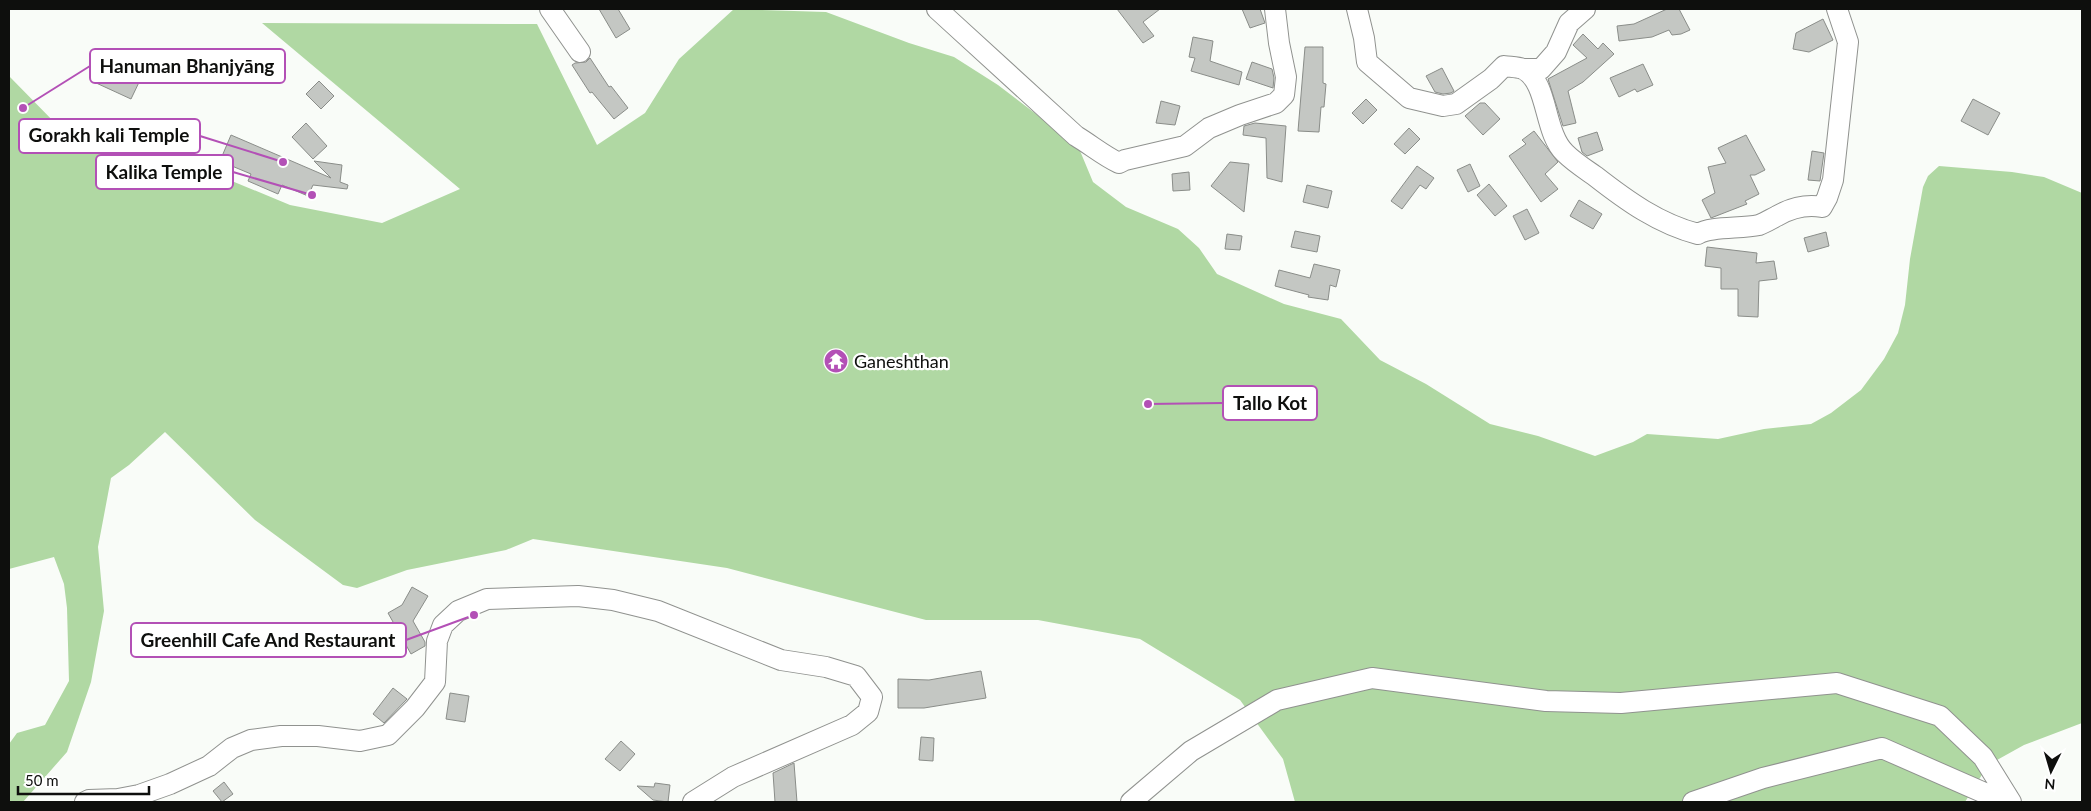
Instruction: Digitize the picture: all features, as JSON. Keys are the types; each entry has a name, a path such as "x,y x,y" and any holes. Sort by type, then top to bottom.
{"street":[{"path":"550,9 580,52"},
{"path":"937,9 1076,136 1094,147 1106,158 1119,163 1185,146 1209,128 1276,103 1284,95 1286,76 1279,43 1275,9"},
{"path":"1357,9 1367,62 1410,98 1443,106 1456,104 1492,78 1504,66 1540,69 1556,52 1569,23 1585,9"},
{"path":"1524,69 1534,79 1543,96 1551,134 1564,152 1633,205 1678,229 1698,234 1705,230 1730,229 1761,224 1789,209 1812,205 1822,207 1827,198 1833,180 1844,62 1848,42 1837,9"},
{"path":"85,802 88,800 118,799 139,795 170,784 209,766 232,748 252,740 281,736 318,736 360,741 388,735 415,708 435,682 437,641 443,625 458,611 488,599 578,596 613,600 658,611 781,660 826,667 856,676 872,697 868,712 852,725 733,776 693,802"},
{"path":"1131,802 1191,751 1277,700 1372,678 1546,701 1620,703 1837,683 1940,716 1983,757 2011,802"},
{"path":"1693,802 1763,778 1882,748 2005,802"}],"green space":[{"path":"734,9 826,12 909,43 954,57 998,85 1078,146 1093,182 1126,207 1178,229 1199,248 1217,274 1284,304 1341,319 1380,360 1426,384 1490,424 1538,436 1595,456 1633,442 1647,434 1718,439 1764,429 1811,424 1831,413 1861,390 1884,359 1898,333 1905,305 1910,259 1923,187 1928,176 1939,166 2012,172 2044,177 2082,193 2082,723 2024,745 1988,765 1965,802 1295,802 1283,759 1240,700 1140,639 1038,620 926,620 727,568 533,539 506,550 407,570 357,588 343,585 255,520 165,432 129,465 111,478 98,547 104,611 91,682 67,752 23,802 9,802 9,744 17,733 45,725 69,681 67,608 64,584 54,557 9,569 9,76 61,129 169,155 290,205 382,223 460,189 262,23 537,24 597,145 645,113 679,59"}],"building":[{"path":"599,9 618,9 630,29 616,38"},
{"path":"1117,9 1160,9 1143,22 1154,36 1143,43"},
{"path":"1242,9 1260,9 1265,23 1250,28"},
{"path":"1667,9 1679,9 1690,30 1672,35 1669,30 1652,37 1619,41 1617,26 1634,24"},
{"path":"1823,19 1833,40 1809,52 1793,49 1796,33"},
{"path":"1583,34 1598,49 1603,43 1614,54 1583,82 1568,91 1576,123 1563,126 1548,79 1587,58 1573,45"},
{"path":"1193,37 1213,41 1210,61 1242,72 1239,85 1191,71 1195,58 1189,57"},
{"path":"1305,47 1323,47 1323,83 1326,84 1324,107 1321,107 1319,132 1298,131"},
{"path":"590,58 609,87 611,86 628,108 614,119 592,92 590,93 572,65 586,62"},
{"path":"105,59 142,76 131,99 94,82"},
{"path":"1252,62 1272,69 1274,78 1273,88 1246,79"},
{"path":"1643,64 1653,85 1637,92 1635,89 1619,97 1610,78"},
{"path":"1442,68 1454,91 1451,93 1435,92 1426,76"},
{"path":"319,81 334,96 321,109 306,94"},
{"path":"1366,99 1377,110 1363,124 1352,113"},
{"path":"1973,99 2000,113 1988,135 1961,121"},
{"path":"1161,101 1180,106 1175,125 1156,123"},
{"path":"1480,103 1485,103 1500,119 1483,135 1465,116"},
{"path":"306,123 327,146 313,159 292,137"},
{"path":"1255,123 1286,126 1282,182 1267,178 1266,138 1243,135 1244,126"},
{"path":"1409,128 1420,139 1405,154 1394,144"},
{"path":"1534,131 1558,162 1545,174 1558,189 1541,202 1509,156 1526,144 1522,140"},
{"path":"1597,132 1603,150 1587,156 1582,152 1578,138"},
{"path":"231,135 331,178 314,161 342,165 340,182 348,185 347,189 313,185 308,196 282,185 278,194 248,181 251,174 220,161"},
{"path":"1746,135 1765,170 1755,175 1750,175 1759,194 1745,201 1747,204 1711,218 1702,200 1715,193 1708,167 1726,163 1718,148"},
{"path":"1812,151 1824,153 1820,181 1808,180"},
{"path":"1230,162 1249,164 1244,212 1211,186"},
{"path":"1470,164 1480,186 1468,192 1457,170"},
{"path":"1417,166 1434,178 1426,189 1420,185 1402,209 1391,201"},
{"path":"1189,172 1190,190 1173,191 1172,174"},
{"path":"1489,184 1507,206 1495,216 1477,195"},
{"path":"1307,185 1332,191 1328,208 1303,202"},
{"path":"1579,200 1602,214 1593,229 1570,216"},
{"path":"1527,209 1539,233 1525,240 1513,216"},
{"path":"1295,231 1320,236 1317,252 1291,247"},
{"path":"1826,232 1829,246 1808,252 1804,238"},
{"path":"1227,234 1242,236 1240,250 1225,249"},
{"path":"1707,247 1757,253 1756,263 1774,261 1777,279 1759,281 1758,317 1738,316 1738,289 1721,289 1721,268 1705,266"},
{"path":"1314,264 1340,270 1336,287 1330,285 1328,300 1308,297 1309,295 1275,286 1279,270 1310,278"},
{"path":"412,587 428,596 413,621 425,642 425,646 411,654 388,613 402,605"},
{"path":"981,671 986,698 924,708 898,708 898,679 929,680"},
{"path":"393,688 407,699 384,723 373,714"},
{"path":"450,693 469,696 465,722 446,719"},
{"path":"921,737 934,738 933,761 919,760"},
{"path":"621,741 635,754 620,771 605,759"},
{"path":"794,763 797,802 775,802 773,773"},
{"path":"224,782 233,794 222,802 213,791"},
{"path":"655,783 670,785 668,802 653,800 637,786 654,787"}],"place":[{"name":"Hanuman Bhanjyāng","path":"23,108"},
{"name":"Gorakh kali Temple","path":"283,162"},
{"name":"Kalika Temple","path":"312,195"},
{"name":"Ganeshthan","path":"836,361"},
{"name":"Tallo Kot","path":"1148,404"},
{"name":"Greenhill Cafe And Restaurant","path":"474,615"}]}
